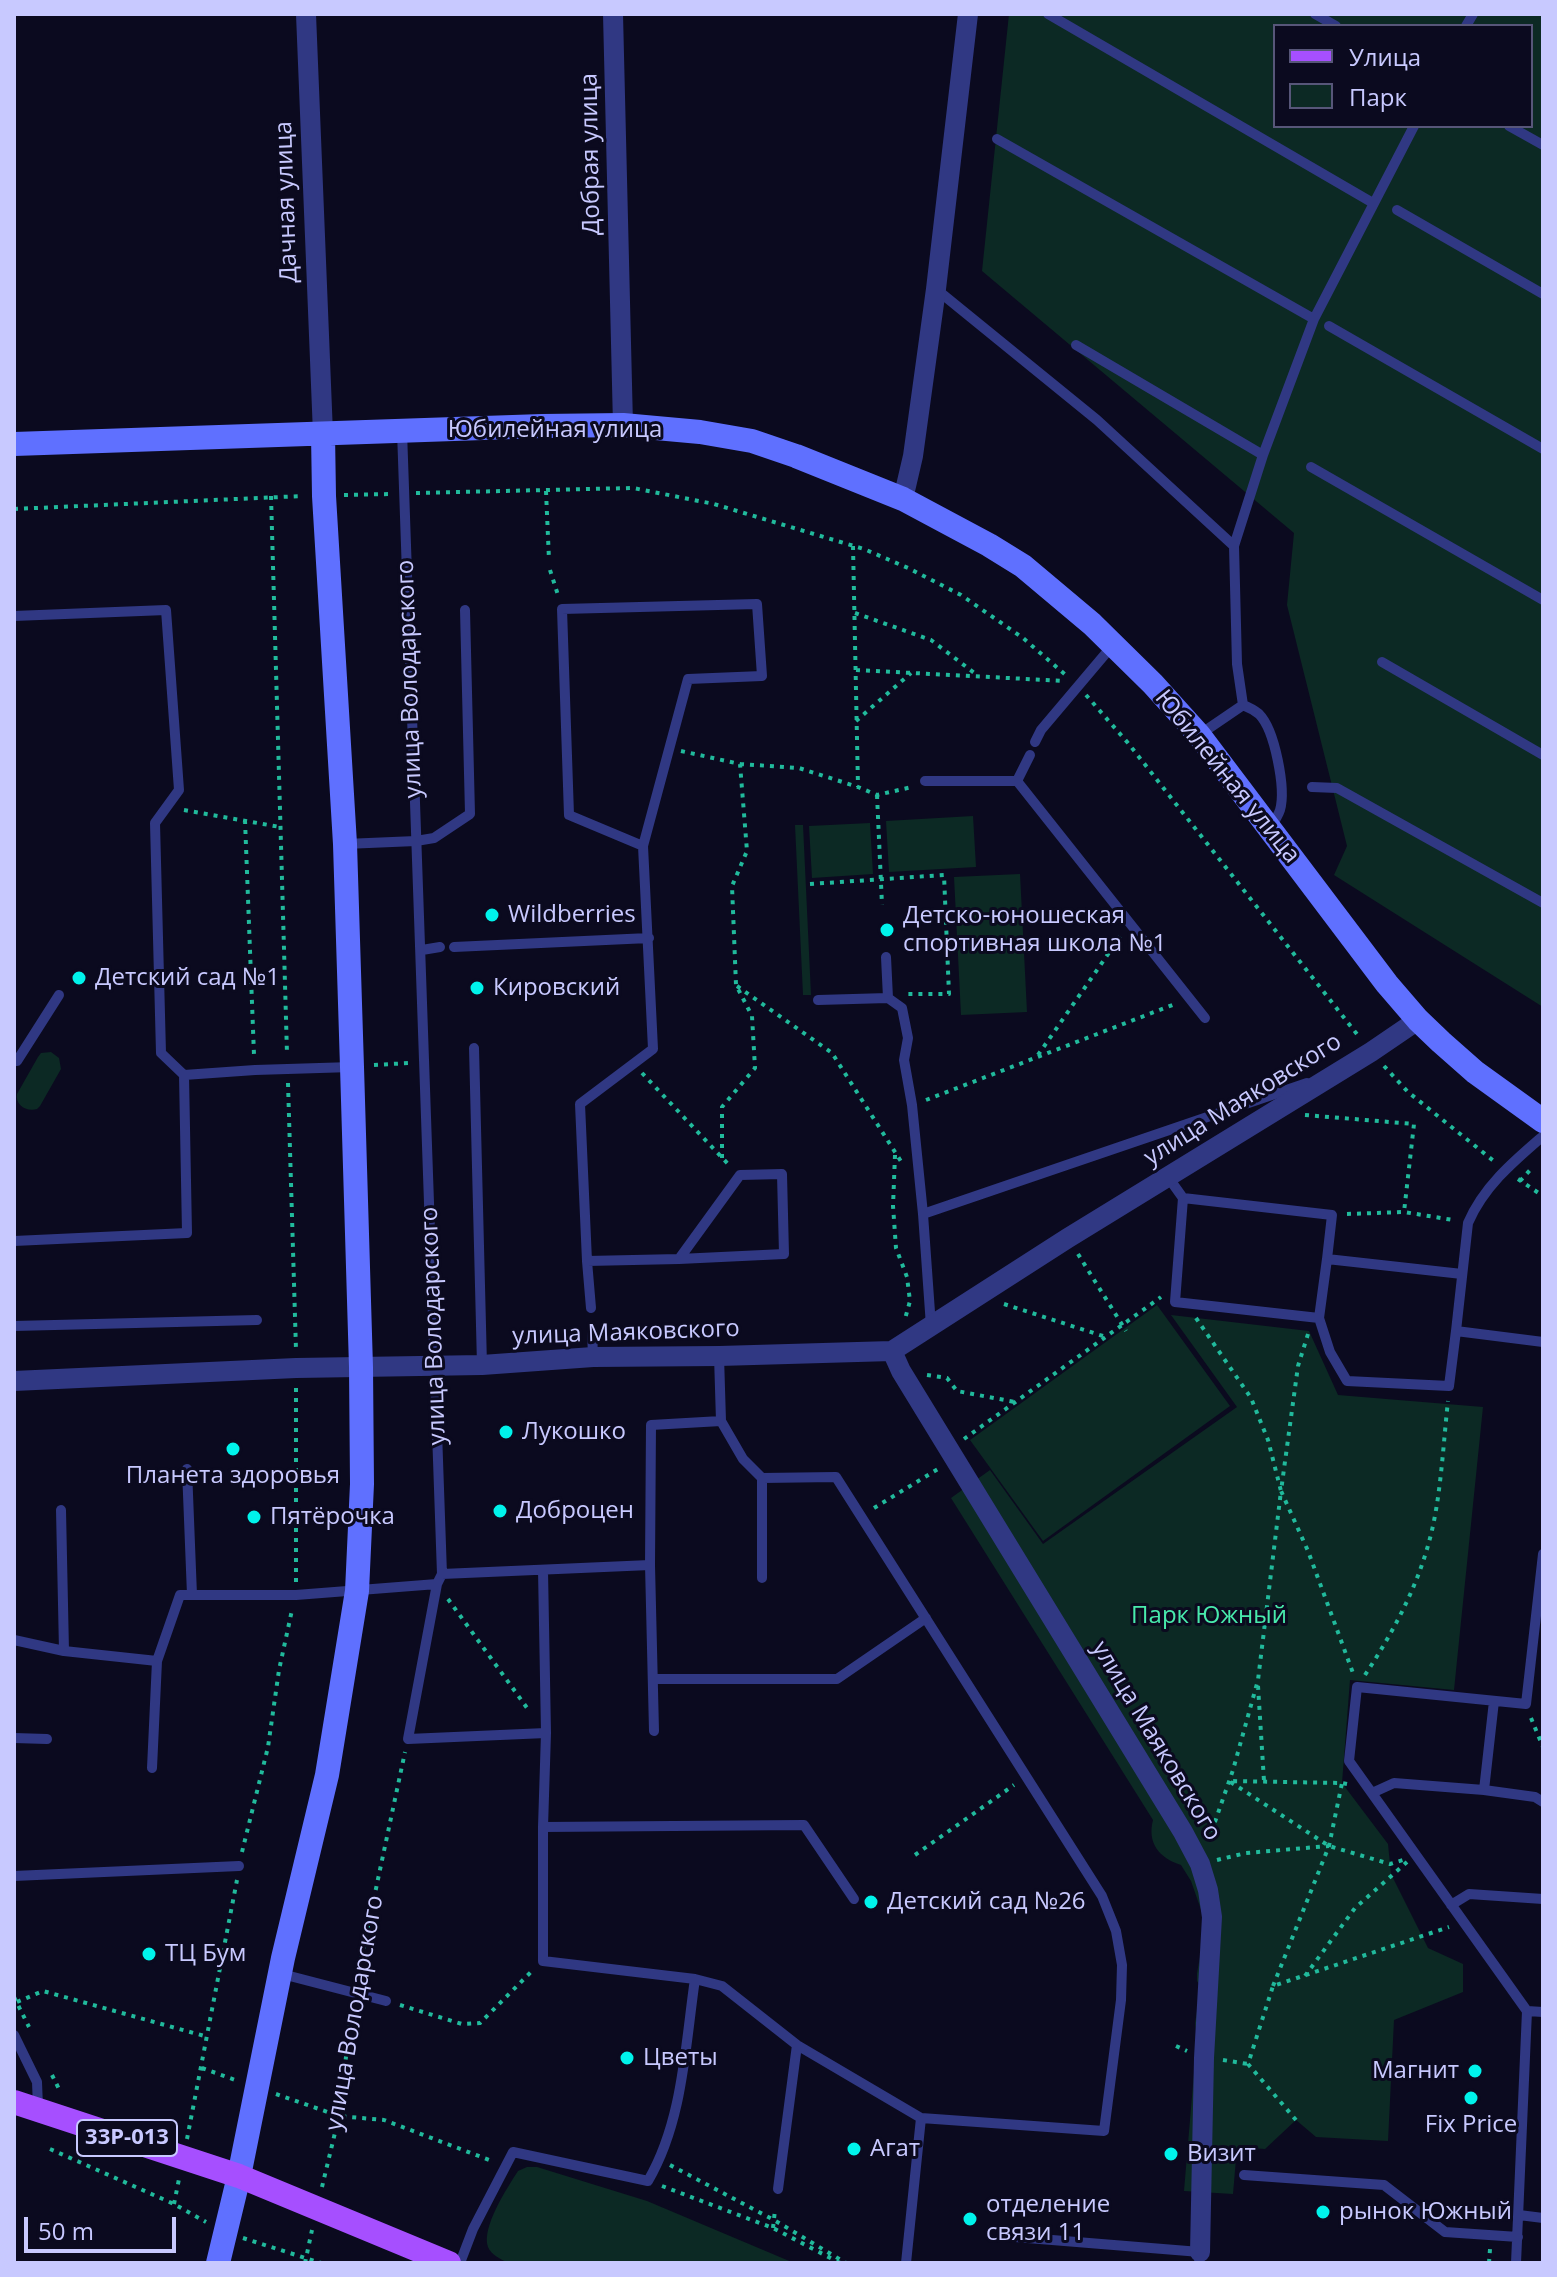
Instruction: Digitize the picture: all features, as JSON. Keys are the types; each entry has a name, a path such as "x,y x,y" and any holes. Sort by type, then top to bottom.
{"main road":[{"name":"33Р-013","path":"14,2102 239,2176 449,2263"}],"street":[{"name":"Дачная улица","path":"306,14 323,434"},
{"name":"Добрая улица","path":"613,14 623,425"},
{"path":"903,499 913,456 936,289 968,14"},
{"name":"Юбилейная улица","path":"14,444 623,425 700,432 752,441 903,499 1023,566 1114,645 1199,735 1387,984 1418,1020 1475,1072 1543,1121"},
{"path":"218,2263 280,1973 327,1775 357,1591 362,1484 361,1367 345,844 323,434"},
{"name":"улица Маяковского","path":"14,1381 296,1368 482,1365 593,1357 892,1351 1418,1020"},
{"name":"улица Маяковского","path":"892,1351 901,1371 1200,1864 1212,1917 1204,2058 1199,2258"}],"lane":[{"path":"1048,14 1373,203"},
{"path":"1315,14 1332,24"},
{"path":"1243,705 1237,664 1234,546 1263,455 1314,319 1413,128"},
{"path":"1513,128 1543,145"},
{"path":"997,139 1314,319"},
{"path":"1397,210 1543,294"},
{"path":"936,289 1097,420 1234,546"},
{"path":"1329,326 1543,449"},
{"path":"1076,345 1263,455"},
{"name":"улица Володарского","path":"402,431 436,1365 440,1579 408,1739"},
{"path":"1311,467 1543,600"},
{"path":"591,1308 580,1104 653,1049 643,846 688,679 762,676 757,604 562,609 569,815 643,846"},
{"path":"14,616 166,610 179,790 155,823 161,1053 184,1075 187,1233 14,1241"},
{"path":"345,844 434,838 470,814 465,610"},
{"path":"1035,742 1041,730 1114,645"},
{"path":"1382,662 1543,755"},
{"path":"1199,735 1243,705"},
{"path":"1243,705 1260,715 1275,748 1280,810 1270,829"},
{"path":"1017,781 1030,755"},
{"path":"925,781 1017,781"},
{"path":"1017,781 1205,1018"},
{"path":"1312,787 1337,788 1543,903"},
{"path":"454,947 649,938"},
{"path":"422,950 440,947"},
{"path":"886,957 888,996"},
{"path":"14,1061 17,1061 59,995"},
{"path":"818,1000 888,996 902,1008 908,1038 904,1060 912,1105 931,1326"},
{"path":"474,1048 482,1365"},
{"path":"184,1075 352,1067"},
{"path":"923,1214 1338,1072"},
{"path":"1183,1198 1332,1215 1319,1318 1330,1352 1347,1381 1449,1386 1468,1223 1484,1194 1504,1170 1543,1136"},
{"path":"587,1261 679,1259 784,1254 782,1174 740,1175 679,1259"},
{"path":"1168,1177 1183,1198 1175,1302 1319,1318"},
{"path":"1327,1259 1462,1274"},
{"path":"14,1326 257,1320"},
{"path":"592,1330 593,1357"},
{"path":"1456,1331 1543,1342"},
{"path":"719,1356 721,1421 743,1459 762,1478 762,1578"},
{"path":"654,1731 651,1425 721,1421"},
{"path":"187,1469 192,1595"},
{"path":"543,1570 546,1733 543,1961 695,1979 722,1986 797,2045 921,2118 1104,2131 1121,2000 1122,1965 1116,1931 1102,1896 836,1477 762,1478"},
{"path":"61,1510 64,1651"},
{"path":"1516,2263 1527,2011 1349,1761 1357,1687 1526,1704 1543,1554"},
{"path":"152,1768 157,1661 180,1595 296,1595 543,1570 650,1565"},
{"path":"654,1679 837,1679 926,1618"},
{"path":"14,1640 64,1651 157,1661"},
{"path":"1484,1790 1494,1701"},
{"path":"408,1739 546,1733"},
{"path":"14,1738 47,1739"},
{"path":"1372,1793 1394,1783 1484,1790 1535,1797 1543,1802"},
{"path":"543,1827 804,1825 854,1899"},
{"path":"14,1876 239,1866"},
{"path":"1451,1905 1469,1894 1543,1899"},
{"path":"280,1973 386,2001"},
{"path":"460,2263 473,2229 513,2152 648,2181 661,2160 675,2115 695,1979"},
{"path":"1527,2011 1543,2012"},
{"path":"14,2035 37,2082 38,2109"},
{"path":"778,2189 797,2045"},
{"path":"906,2263 921,2118"},
{"path":"1244,2175 1384,2185 1445,2232 1518,2237"},
{"path":"1519,2215 1543,2218"},
{"path":"1015,2237 1199,2258"}],"path":[{"path":"14,509 271,496 633,488 714,504 853,546 908,568 961,595 1023,638 1072,681 856,670"},
{"path":"546,489 549,560"},
{"path":"174,2204 239,1866 268,1747 279,1670 296,1595 296,1368 271,496"},
{"path":"853,546 858,787"},
{"path":"550,570 562,609"},
{"path":"855,613 931,640 978,676"},
{"path":"856,721 911,673"},
{"path":"1078,687 1128,743 1371,1052 1408,1092 1504,1170 1543,1196"},
{"path":"670,749 740,764 799,768 877,795 907,790 925,781"},
{"path":"722,1159 722,1107 755,1068 752,1016 736,985 732,886 747,851 740,764"},
{"path":"877,795 882,905"},
{"path":"167,807 280,827"},
{"path":"245,820 255,1070"},
{"path":"810,884 944,875 949,994 888,996"},
{"path":"1037,1057 1130,923"},
{"path":"736,985 832,1053 920,1192"},
{"path":"912,1105 1189,999"},
{"path":"352,1067 424,1062"},
{"path":"633,1063 740,1175"},
{"path":"1273,1113 1414,1124 1404,1212"},
{"path":"892,1351 895,1335 905,1320 910,1301 907,1277 896,1248 893,1206 896,1152"},
{"path":"1332,1215 1404,1212 1468,1223"},
{"path":"1068,1238 1126,1331"},
{"path":"862,1516 951,1454 1015,1402 1176,1286"},
{"path":"979,1295 1106,1337"},
{"path":"1186,1303 1251,1398 1268,1440 1281,1491 1308,1551 1357,1687"},
{"path":"1200,1864 1229,1781 1258,1680 1298,1366 1309,1331 1319,1318"},
{"path":"901,1371 947,1378 957,1391 1015,1402"},
{"path":"1357,1687 1391,1635 1418,1575 1430,1539 1449,1386"},
{"path":"440,1579 546,1733"},
{"path":"1258,1680 1264,1782"},
{"path":"1526,1704 1543,1747"},
{"name":"улица Володарского","path":"305,2260 339,2116 354,1992 408,1739"},
{"path":"915,1855 1026,1776"},
{"path":"1229,1781 1342,1783 1372,1793"},
{"path":"1229,1781 1329,1846 1390,1864 1416,1855"},
{"path":"1296,2120 1248,2064 1273,1986 1329,1846 1342,1783"},
{"path":"1200,1864 1246,1853 1329,1846"},
{"path":"1305,1976 1355,1908 1416,1855"},
{"path":"1273,1986 1462,1922"},
{"path":"386,2001 462,2024 480,2023 543,1961"},
{"path":"17,2002 43,1991 208,2037"},
{"path":"339,2116 384,2120 505,2166"},
{"path":"50,2149 174,2204 225,2233 321,2263"},
{"path":"661,2160 774,2220 843,2263"},
{"path":"648,2181 773,2228 843,2263"},
{"path":"773,2228 775,2210"}],"green space":[{"path":"1009,14 1543,14 1543,1007 1334,875 1347,846 1287,605 1294,533 982,271"},
{"path":"973,816 976,867 889,872 886,821"},
{"path":"870,823 873,874 812,878 809,826"},
{"path":"795,825 803,825 811,995 803,995"},
{"path":"1020,874 1027,1012 961,1015 954,877"},
{"path":"51,1052 59,1058 61,1069 40,1106 33,1110 25,1108 18,1101 17,1094 41,1053"},
{"path":"1157,1305 1230,1406 1043,1541 970,1440"},
{"name":"Парк Южный","path":"1171,1315 1309,1331 1338,1395 1483,1407 1454,1690 1350,1680 1342,1783 1388,1844 1391,1874 1428,1948 1463,1964 1463,1992 1394,2020 1388,2141 1316,2137 1296,2120 1265,2149 1237,2147 1233,2194 1184,2191 1197,2037 1195,2023 1201,1987 1197,1973 1206,1924 1191,1881 1181,1865 1166,1858 1156,1848 1152,1836 1153,1820 951,1498 990,1470 1043,1544 1237,1407"},
{"path":"537,2167 647,2201 794,2263 508,2263 489,2250 488,2230 513,2178 518,2171"}],"place":[{"name":"Wildberries","path":"492,915"},
{"name":"Детско-юношеская спортивная школа №1","path":"887,930"},
{"name":"Детский сад №1","path":"79,978"},
{"name":"Кировский","path":"477,988"},
{"name":"Лукошко","path":"506,1432"},
{"name":"Планета здоровья","path":"233,1449"},
{"name":"Доброцен","path":"500,1511"},
{"name":"Пятёрочка","path":"254,1517"},
{"name":"Детский сад №26","path":"871,1902"},
{"name":"ТЦ Бум","path":"149,1954"},
{"name":"Цветы","path":"627,2058"},
{"name":"Магнит","path":"1475,2071"},
{"name":"Fix Price","path":"1471,2098"},
{"name":"Агат","path":"854,2149"},
{"name":"Визит","path":"1171,2154"},
{"name":"рынок Южный","path":"1323,2212"},
{"name":"отделение связи 11","path":"970,2219"}]}
